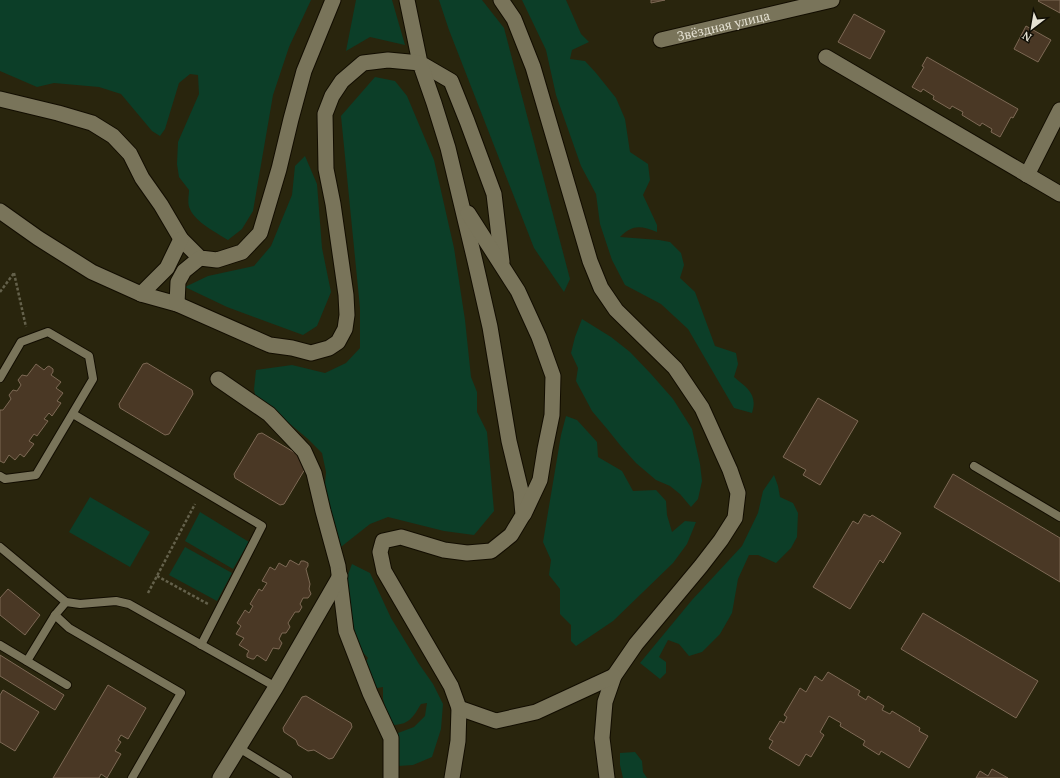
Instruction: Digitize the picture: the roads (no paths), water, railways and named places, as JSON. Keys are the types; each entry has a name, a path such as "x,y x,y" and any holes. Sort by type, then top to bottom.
{"street":[{"path":"0,99 92,123 113,136 130,154 142,178 161,205 181,239 200,258 217,260 242,252 260,233 279,169 304,72 333,0"},
{"path":"407,0 420,63 448,148 490,327 509,441 521,491 523,515"},
{"path":"501,0 514,19 533,67 590,261 601,288 616,310 675,368 702,408 722,449 738,493 735,518 722,540 636,644 614,676 605,702 602,738 607,778"},
{"name":"Звёздная улица","path":"661,40 832,0"},
{"path":"826,57 1060,194"},
{"path":"0,211 38,238 92,272 141,294 177,304 270,345 292,348 311,353 329,348 338,342 345,329 347,315 346,295 333,204 326,169 325,114 332,96 342,81 363,63 388,60 420,63 451,81 494,194 502,266"},
{"path":"1027,175 1060,110"},
{"path":"452,778 458,741 459,708 451,686 384,571 380,552 381,546 383,541 401,537 444,550 467,553 491,550 511,535 523,515 540,480 544,449 552,415 553,376 539,337 518,291 461,202"},
{"path":"141,294 167,268 181,239"},
{"path":"177,304 178,282 184,271 200,258"},
{"path":"218,379 269,414 304,451 314,473 338,566 346,631 370,693 391,738 391,778"},
{"path":"220,778 276,688 340,576"},
{"path":"459,708 496,721 536,712 614,676"}],"lane":[{"path":"0,378 21,342 48,332 89,356 94,378 36,475 5,479 0,476"},
{"path":"72,414 262,526 201,645"},
{"path":"974,466 1060,517"},
{"path":"0,547 66,602 80,604 116,601 129,604 276,688"},
{"path":"27,662 56,615 66,602"},
{"path":"56,615 68,628 181,693 132,778"},
{"path":"0,645 67,686"},
{"path":"238,748 288,778"}]}
